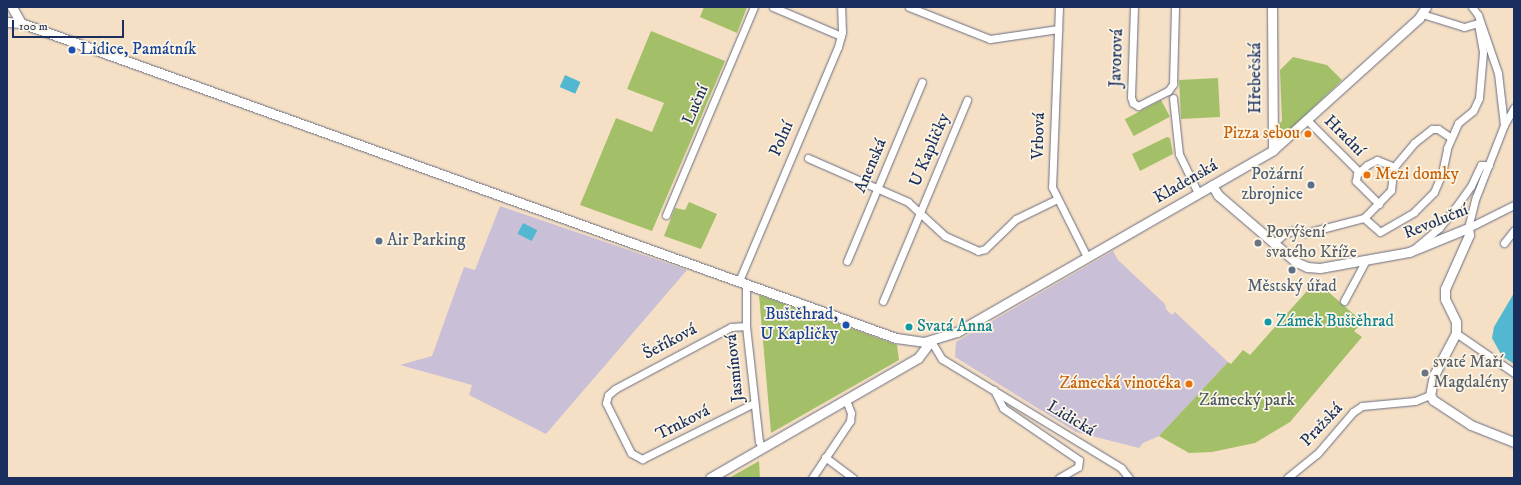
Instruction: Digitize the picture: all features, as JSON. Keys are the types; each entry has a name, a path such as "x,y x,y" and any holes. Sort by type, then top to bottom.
{"street":[{"name":"Luční","path":"666,215 754,7"},
{"path":"773,7 841,36"},
{"name":"Polní","path":"742,282 841,36 841,7"},
{"path":"909,7 990,39 1058,28"},
{"name":"Vrbová","path":"1059,7 1052,183 1057,199 1087,257"},
{"name":"Javorová","path":"1134,7 1131,97 1133,103 1138,106 1168,91 1172,84 1175,7"},
{"name":"Hřebečská","path":"1272,7 1273,150"},
{"path":"1364,218 1380,232 1414,212 1434,192 1450,137 1460,120 1475,108 1479,98 1483,52 1477,30 1478,15 1472,7"},
{"path":"7,11 902,340 931,341"},
{"path":"1424,11 1464,27 1478,23"},
{"name":"Kladenská","path":"931,341 957,332 1273,150 1424,11"},
{"path":"7,22 16,15"},
{"path":"1478,23 1498,73 1504,125"},
{"name":"Anenská","path":"847,261 922,82"},
{"path":"1173,98 1179,154 1198,193"},
{"name":"U Kapličky","path":"882,301 967,100"},
{"path":"1514,108 1504,125 1476,197 1468,228 1469,235 1445,289 1445,299 1456,322 1456,333 1434,375 1430,395 1433,400 1471,425 1514,442"},
{"name":"Hradní","path":"1307,120 1359,172"},
{"path":"1274,243 1285,232 1296,230 1306,234 1364,218 1380,204 1391,190 1394,167 1414,143 1430,130 1438,129 1450,137"},
{"name":"U Kapličky","path":"808,158 908,202 945,236 982,251 1016,220 1057,199"},
{"name":"Hradní","path":"1380,204 1356,181 1359,172 1375,160 1394,167"},
{"path":"1413,251 1439,228 1455,208 1471,186 1481,165 1489,165"},
{"name":"Revoluční","path":"1212,185 1218,195 1296,262 1307,267 1320,268 1413,251 1468,228 1514,205"},
{"path":"1504,243 1514,230"},
{"path":"1344,301 1366,260"},
{"name":"Jasmínová","path":"742,282 754,403 759,441 762,448"},
{"name":"Šeříková","path":"646,459 638,458 631,453 606,403 611,392 731,327 746,326"},
{"path":"1456,333 1514,373"},
{"path":"710,478 918,358 931,341"},
{"name":"Lidická","path":"931,341 942,359 1122,468 1129,478"},
{"name":"Lidická","path":"994,390 1004,408 1078,458 1080,463 1078,467 1059,478"},
{"name":"Pražská","path":"1287,478 1317,454 1357,409 1368,405 1415,401 1430,395"},
{"path":"812,478 850,421 851,413 846,400"},
{"name":"Trnková","path":"646,459 754,403"},
{"path":"825,457 853,478"}],"shaded area":[{"path":"500,206 687,270 546,434 469,395 472,385 400,365 432,356 464,267 475,270"},
{"path":"1113,251 1118,260 1165,304 1166,309 1172,315 1175,312 1228,362 1159,436 1143,443 1139,448 1076,432 955,357 956,342"}],"green space":[{"path":"704,7 747,7 737,33 700,17"},
{"path":"651,31 725,61 652,231 580,205 616,118 652,132 664,103 627,89"},
{"path":"1293,57 1327,65 1342,80 1280,139 1277,126 1282,121 1280,70"},
{"path":"1218,78 1220,117 1181,119 1179,80"},
{"path":"1161,100 1170,117 1134,136 1125,119"},
{"path":"1167,137 1170,138 1173,154 1140,171 1132,154"},
{"path":"689,202 717,214 701,249 664,236 675,208 685,210"},
{"name":"Zámecký park","path":"1316,281 1358,318 1357,320 1361,324 1354,331 1362,337 1290,422 1255,443 1212,452 1189,453 1159,436 1228,362 1231,364 1243,350 1250,355"},
{"path":"759,295 897,345 899,360 771,433"},
{"path":"759,461 760,478 729,478"}],"water":[{"path":"565,75 581,82 575,94 560,87"},
{"path":"523,223 537,230 532,241 518,234"},
{"path":"1514,293 1514,364 1502,356 1492,338 1494,327"}],"place":[{"name":"Lidice, Památník","path":"72,50"},
{"name":"Pizza sebou","path":"1308,134"},
{"name":"Mezi domky","path":"1367,175"},
{"name":"Požární zbrojnice","path":"1311,185"},
{"name":"Air Parking","path":"379,241"},
{"name":"Povýšení svatého Kříže","path":"1258,243"},
{"name":"Městský úřad","path":"1292,270"},
{"name":"Zámek Buštěhrad","path":"1268,322"},
{"name":"Buštěhrad, U Kapličky","path":"846,325"},
{"name":"Svatá Anna","path":"909,327"},
{"name":"svaté Maří Magdalény","path":"1425,373"},
{"name":"Zámecká vinotéka","path":"1189,384"}]}
